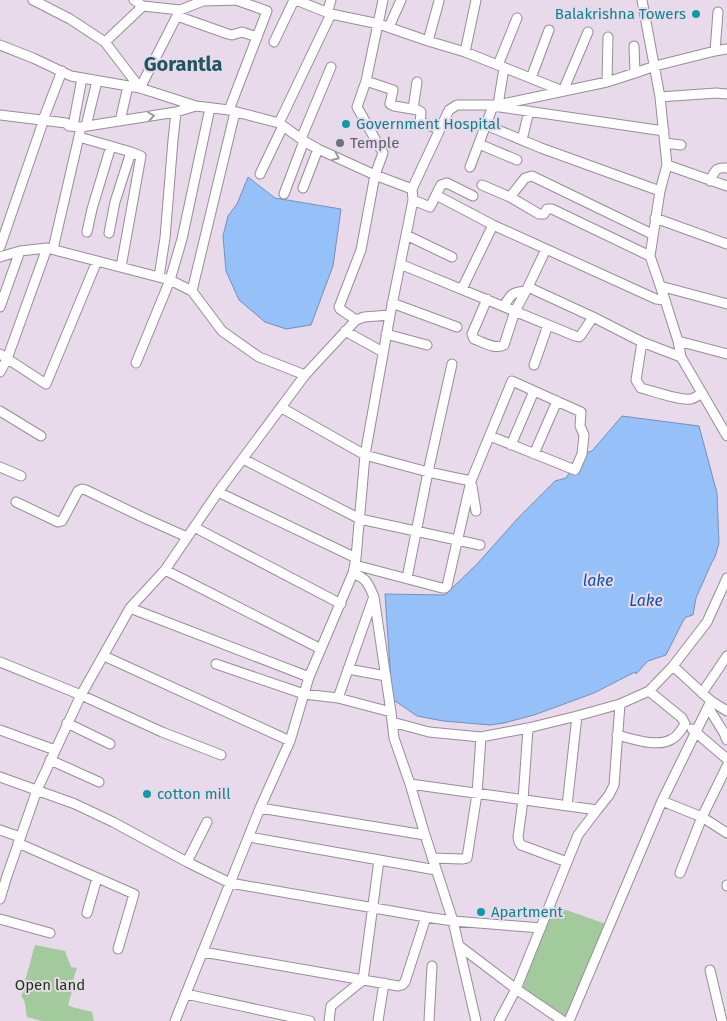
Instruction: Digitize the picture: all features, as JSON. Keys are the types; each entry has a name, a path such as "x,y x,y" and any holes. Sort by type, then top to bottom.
{"street":[{"path":"33,0 70,19 105,42 140,88"},
{"path":"134,0 142,6 178,13 228,34 232,35 242,32 257,37"},
{"path":"140,88 178,13 203,1 236,0 267,11 232,111 192,292"},
{"path":"274,42 295,0 329,13 389,27 465,52 563,91"},
{"path":"260,174 329,13 331,0"},
{"path":"356,320 342,311 340,307 361,250 375,175 383,153 356,107 366,81 383,0"},
{"path":"389,27 401,0"},
{"path":"465,52 476,0"},
{"path":"642,0 660,97 667,165 660,191 650,256 678,342 681,358 727,436"},
{"path":"428,41 439,1"},
{"path":"105,42 142,6"},
{"path":"715,51 718,12"},
{"path":"470,167 495,105 501,66 517,18"},
{"path":"531,78 549,30"},
{"path":"563,91 588,32"},
{"path":"607,82 608,38"},
{"path":"0,45 71,76 140,88 196,106 232,111 281,125 318,149 375,175 412,189"},
{"path":"634,46 635,73"},
{"path":"495,105 607,82 655,66 727,49"},
{"path":"284,194 302,140 331,67"},
{"path":"0,247 42,123 62,71"},
{"path":"0,372 4,357 50,249 79,137 77,126 82,78"},
{"path":"77,126 97,81"},
{"path":"366,81 393,90 390,104 421,112 420,122 440,129"},
{"path":"413,109 417,82"},
{"path":"120,121 128,86"},
{"path":"660,97 727,94"},
{"path":"176,1021 260,808 290,741 309,677 341,604 355,565 366,455 386,334 414,200 412,189 448,110 452,106 457,105 495,105 664,131"},
{"path":"0,120 66,123 77,126 176,112 196,106"},
{"path":"136,363 170,280 183,232 210,108"},
{"path":"522,140 530,111"},
{"path":"159,277 166,227 176,112"},
{"path":"0,115 42,123"},
{"path":"486,124 541,148 660,191"},
{"path":"79,137 140,155 141,158 121,267"},
{"path":"665,143 681,145"},
{"path":"479,144 516,160"},
{"path":"87,232 111,146"},
{"path":"303,188 318,149"},
{"path":"109,233 115,202 131,152"},
{"path":"667,165 727,186"},
{"path":"710,181 718,168 727,168"},
{"path":"510,197 525,178 532,176 652,234"},
{"path":"414,200 430,207 441,185 447,183 473,196"},
{"path":"482,185 542,214 547,209 552,209 650,256"},
{"path":"436,196 493,225 656,299 665,300"},
{"path":"655,218 727,244"},
{"path":"462,289 493,225"},
{"path":"406,236 452,257"},
{"path":"0,257 20,251 50,249 170,280 192,292 222,330 259,357 305,375"},
{"path":"487,299 472,334 474,339 501,347 504,345 515,311 546,249"},
{"path":"0,307 20,251"},
{"path":"4,357 46,384 97,261"},
{"path":"400,264 578,337 593,317"},
{"path":"660,286 727,304"},
{"path":"504,306 512,293 527,289 681,358"},
{"path":"392,303 458,327"},
{"path":"0,899 3,875 19,840 50,760 81,695 130,608 165,570 218,492 305,375 356,320 364,317 390,315"},
{"path":"534,365 548,325"},
{"path":"345,331 383,352"},
{"path":"386,334 426,346"},
{"path":"642,342 636,380 640,388 689,399 702,393"},
{"path":"678,342 727,354"},
{"path":"407,578 452,364"},
{"path":"218,492 355,565 445,588 471,481 512,382 582,412 580,426 584,436 582,454 575,470 490,436"},
{"path":"511,444 534,391"},
{"path":"534,454 557,401"},
{"path":"282,408 366,455 428,472 471,481"},
{"path":"0,411 41,436"},
{"path":"242,459 360,519 480,545"},
{"path":"0,467 21,476"},
{"path":"471,481 476,511"},
{"path":"16,502 58,522 62,521 78,491 82,489 187,537"},
{"path":"194,527 341,604"},
{"path":"355,565 361,576 368,582 374,597 394,738 453,921 476,1021"},
{"path":"165,570 321,649"},
{"path":"392,722 429,732 481,737 528,728 620,704 649,691 673,666 707,622 727,578"},
{"path":"338,698 374,597"},
{"path":"130,608 309,677"},
{"path":"104,656 290,741"},
{"path":"702,692 727,656"},
{"path":"0,662 81,695 162,732 221,755"},
{"path":"216,664 304,694 338,698 391,712"},
{"path":"673,666 702,692 710,704 727,740"},
{"path":"348,670 386,676"},
{"path":"649,691 727,759"},
{"path":"498,1021 516,989 578,835 609,796 614,785 620,704"},
{"path":"710,704 727,711"},
{"path":"569,1021 662,801 710,704"},
{"path":"567,806 577,716"},
{"path":"67,723 110,744"},
{"path":"617,735 653,743 662,743 673,739 685,724"},
{"path":"528,728 519,842 521,845 567,862"},
{"path":"0,730 55,750"},
{"path":"432,858 467,858 477,794 481,737"},
{"path":"50,760 99,782"},
{"path":"680,873 702,817 727,766"},
{"path":"0,777 75,804 230,883 453,921 541,928"},
{"path":"410,784 597,810"},
{"path":"662,801 702,817 727,833"},
{"path":"260,808 425,835"},
{"path":"187,862 207,822"},
{"path":"0,830 97,878 134,894 118,949"},
{"path":"249,837 436,870"},
{"path":"329,1021 331,1006 363,980 379,860"},
{"path":"87,914 97,878"},
{"path":"202,952 398,986 405,982 426,917"},
{"path":"0,919 50,933"},
{"path":"458,945 516,989 563,1021"},
{"path":"429,1021 432,966"},
{"path":"710,970 722,1021"},
{"path":"378,1021 384,983"},
{"path":"186,994 310,1021"}],"green space":[{"path":"555,906 606,924 564,1019 523,987"},
{"name":"Open land","path":"35,945 65,951 71,967 77,968 68,1005 92,1012 94,1021 42,1021 27,1017 25,1003 21,996 26,987 25,981"}],"water":[{"path":"248,177 275,198 341,209 333,266 311,325 286,329 265,322 239,300 226,271 223,236 228,216 237,204"},
{"name":"lake","path":"622,416 699,426 717,493 719,543 715,557 696,598 693,615 686,617 683,621 666,655 648,661 636,674 635,672 594,693 534,715 504,723 490,725 443,721 417,716 395,701 392,697 385,594 445,595 478,563 519,517 555,481 566,478 582,454 592,451"}],"place":[{"name":"Balakrishna Towers","path":"696,14"},
{"name":"Government Hospital","path":"346,124"},
{"name":"Temple","path":"340,143"},
{"name":"cotton mill","path":"147,794"},
{"name":"Apartment","path":"481,912"}],"district":[{"name":"Gorantla","path":"183,64"}],"water label":[{"name":"Lake","path":"646,600"}]}
